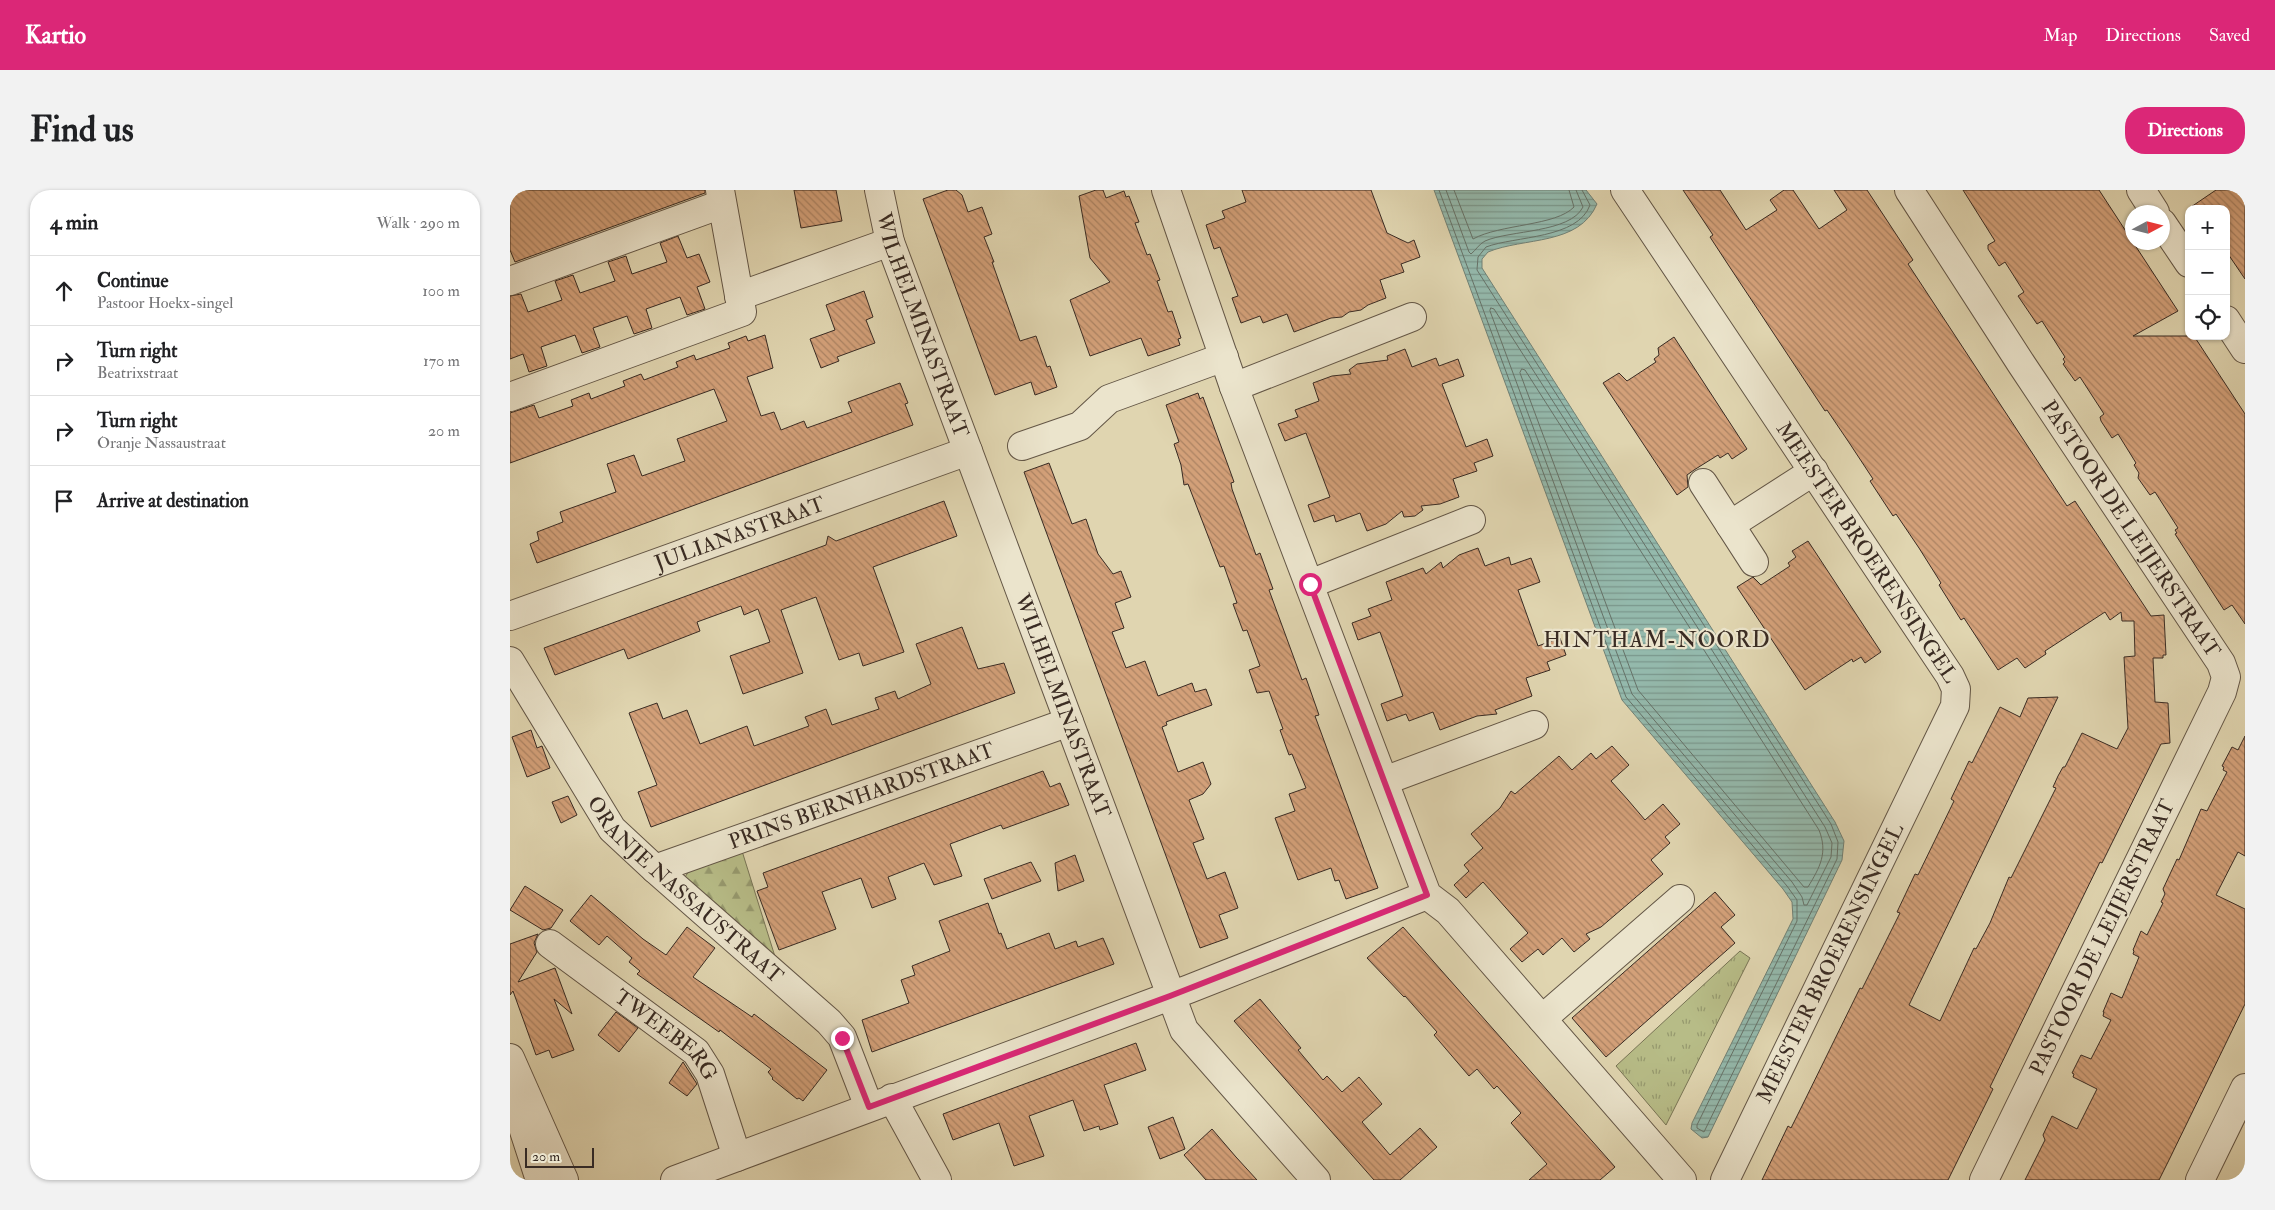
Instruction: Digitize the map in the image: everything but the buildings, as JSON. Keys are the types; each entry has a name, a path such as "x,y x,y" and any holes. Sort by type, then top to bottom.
{"street":[{"name":"WILHELMINASTRAAT","path":"879,190 890,242 1184,1030 1316,1180"},
{"path":"1166,190 1234,387 1427,895 1448,911 1682,1180"},
{"name":"MEESTER BROERENSINGEL","path":"1625,190 1950,676 1956,689 1954,706 1725,1180"},
{"name":"PASTOOR DE LEIJERSTRAAT","path":"1908,190 2022,365 2221,663 2226,677 2213,709 1984,1180"},
{"path":"2141,190 2151,205"},
{"path":"510,281 721,197 742,312 510,396"},
{"path":"2170,235 2185,257"},
{"path":"740,296 890,242"},
{"path":"1234,387 1412,317"},
{"path":"2230,326 2245,349"},
{"path":"1022,446 1080,426 1109,399 1224,357"},
{"name":"JULIANASTRAAT","path":"510,616 968,451"},
{"path":"1730,525 1814,471"},
{"path":"1703,483 1754,562"},
{"path":"1310,584 1471,520"},
{"name":"ORANJE NASSAUSTRAAT","path":"510,661 612,829 655,870 829,1022 842,1038 881,1102 936,1179"},
{"name":"PRINS BERNHARDSTRAAT","path":"655,870 1069,722"},
{"path":"1384,781 1534,725"},
{"path":"675,1180 1170,996 1427,895"},
{"path":"1542,1019 1680,899"},
{"name":"TWEEBERG","path":"550,944 696,1052 710,1074 737,1157"},
{"path":"510,1058 564,1180"},
{"path":"510,1085 540,1180"},
{"path":"2200,1180 2245,1088"}],"green space":[{"path":"742,851 777,963 685,877 691,868"},
{"path":"1740,951 1750,958 1666,1125 1616,1066"}],"water":[{"path":"1434,190 1586,190 1597,204 1589,218 1564,234 1502,247 1488,252 1482,259 1482,268 1835,822 1844,841 1842,860 1708,1137 1702,1138 1691,1129 1692,1123 1793,919 1792,902 1622,700"}],"district":[{"name":"HINTHAM-NOORD","path":"1657,639"}],"route":[{"path":"842,1038 869,1107 1170,996 1427,895 1310,584"}]}
